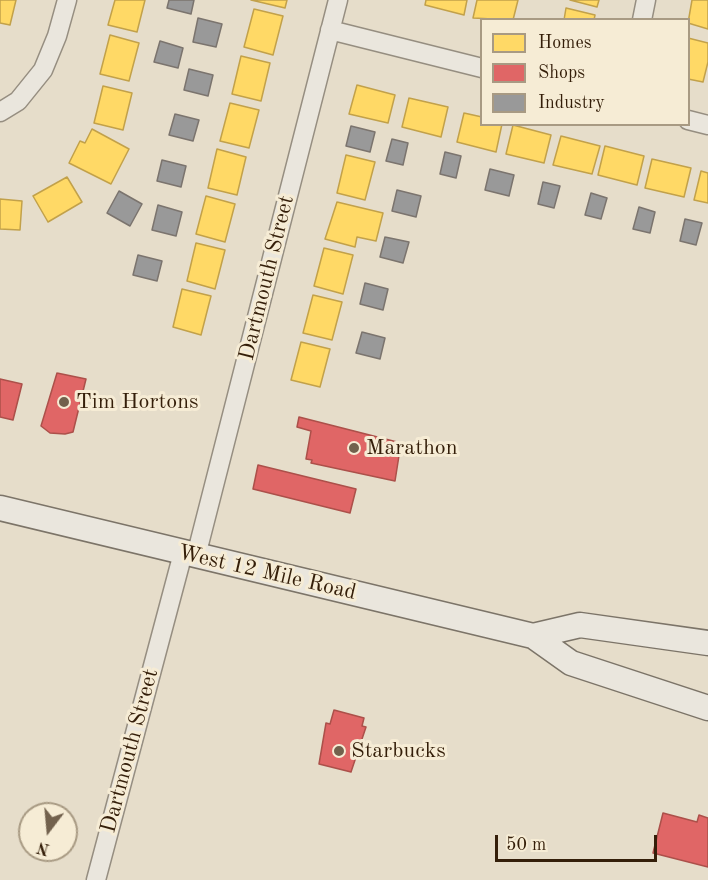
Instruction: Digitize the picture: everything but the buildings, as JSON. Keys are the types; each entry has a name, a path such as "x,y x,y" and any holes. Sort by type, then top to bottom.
{"main road":[{"name":"West 12 Mile Road","path":"0,508 533,636 572,663 708,708"},
{"name":"West 12 Mile Road","path":"533,636 580,625 708,642"}],"street":[{"path":"0,112 18,101 43,70 57,36 67,0"},
{"name":"Dartmouth Street","path":"96,880 189,555 338,0"},
{"path":"642,18 646,0"},
{"path":"330,30 480,68"},
{"path":"690,120 708,125"}],"place":[{"name":"Tim Hortons","path":"64,402"},
{"name":"Marathon","path":"354,448"},
{"name":"Starbucks","path":"339,751"}]}
